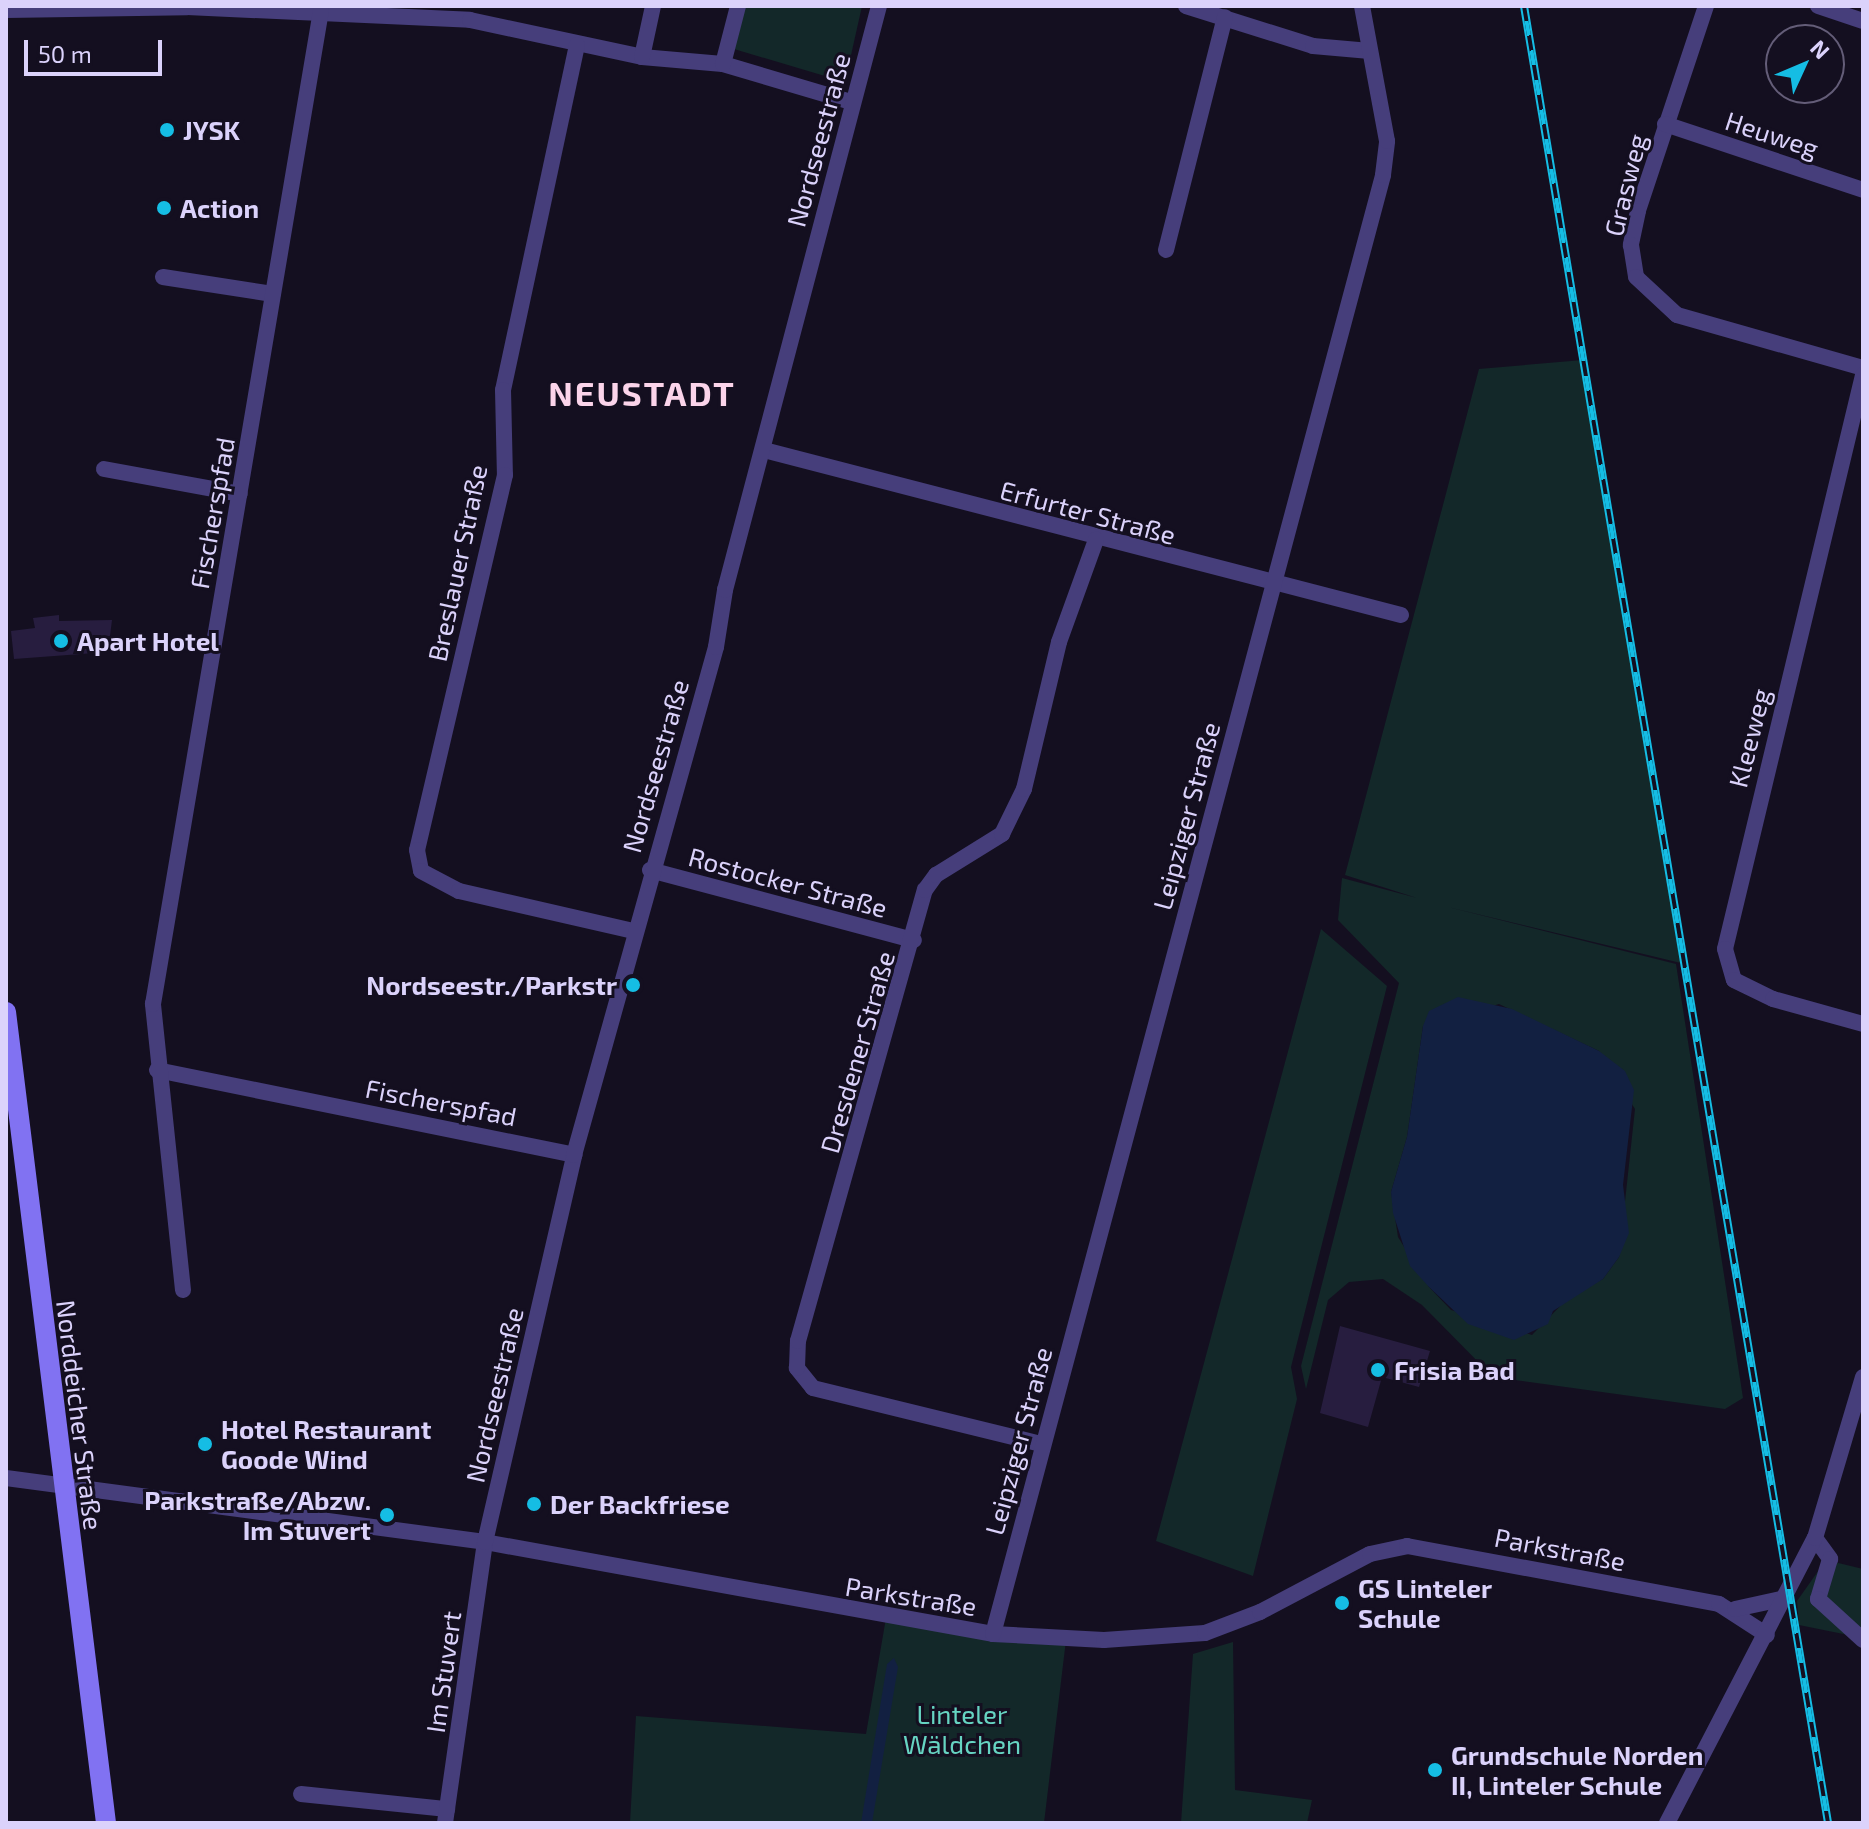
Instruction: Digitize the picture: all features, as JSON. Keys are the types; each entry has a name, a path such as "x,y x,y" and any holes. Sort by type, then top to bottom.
{"main road":[{"name":"Norddeicher Straße","path":"6,1012 106,1823"}],"street":[{"path":"6,10 188,6 471,13 577,45 642,57 723,64 851,102"},
{"path":"642,57 653,6"},
{"path":"723,64 738,6"},
{"name":"Nordseestraße","path":"485,1542 574,1155 650,870 676,795 851,102 879,6"},
{"path":"1186,6 1313,46 1370,51"},
{"name":"Leipziger Straße","path":"993,1634 1041,1444 1383,175 1387,141 1362,6"},
{"name":"Grasweg","path":"1706,6 1665,124 1631,245 1636,277 1654,299 1677,315 1863,368"},
{"path":"1818,6 1863,21"},
{"name":"Fischerspfad","path":"183,1290 157,1070 153,1004 321,11"},
{"path":"1166,250 1225,17"},
{"name":"Breslauer Straße","path":"577,45 503,390 505,475 417,850 421,871 459,891 634,931"},
{"name":"Heuweg","path":"1665,124 1863,190"},
{"path":"163,277 273,294"},
{"name":"Kleeweg","path":"1863,375 1725,949 1734,980 1773,999 1863,1024"},
{"name":"Erfurter Straße","path":"764,450 1096,540 1401,615"},
{"path":"104,469 240,494"},
{"name":"Dresdener Straße","path":"1041,1444 813,1388 797,1368 798,1341 931,882 1002,834 1024,789 1059,642 1096,540"},
{"name":"Rostocker Straße","path":"650,870 914,940"},
{"name":"Fischerspfad","path":"157,1070 574,1155"},
{"path":"1667,1823 1815,1538 1863,1377"},
{"name":"Parkstraße","path":"6,1478 485,1542 993,1634 1104,1640 1205,1633 1246,1619 1370,1554 1407,1546 1735,1609 1788,1595"},
{"path":"1815,1538 1830,1559 1818,1599 1863,1640"},
{"name":"Im Stuvert","path":"301,1794 446,1816 485,1542"},
{"name":"Parkstraße","path":"1735,1609 1767,1635"}],"green space":[{"path":"744,6 862,6 845,82 734,49"},
{"path":"1583,360 1685,964 1448,907 1676,964 1743,1398 1725,1409 1493,1377 1422,1305 1383,1279 1349,1282 1328,1300 1306,1389 1301,1366 1399,983 1338,920 1342,878 1417,898 1345,875 1479,369","holes":["1499,1004 1599,1051 1635,1109 1619,1257 1603,1279 1569,1297 1532,1335 1451,1310 1429,1287 1398,1237 1391,1192 1407,1137 1423,1026"]},
{"path":"1321,929 1387,986 1291,1367 1297,1399 1253,1576 1156,1541"},
{"path":"1826,1560 1863,1569 1863,1638 1799,1625 1797,1601"},
{"name":"Linteler Wäldchen","path":"886,1618 1066,1640 1044,1823 630,1823 636,1716 866,1734"},
{"path":"1233,1642 1235,1790 1312,1800 1307,1823 1181,1823 1193,1654"}],"water":[{"path":"1458,997 1512,1009 1599,1051 1625,1071 1634,1090 1623,1185 1629,1233 1619,1257 1603,1279 1553,1311 1548,1324 1514,1340 1468,1324 1429,1287 1410,1266 1393,1213 1391,1192 1407,1137 1423,1026 1429,1011"},
{"path":"894,1658 898,1667 872,1823 861,1823 887,1664"}],"building":[{"name":"Apart Hotel","path":"59,615 59,621 112,620 108,652 14,659 11,631 35,628 33,618"},
{"name":"Frisia Bad","path":"1340,1326 1430,1351 1419,1387 1382,1377 1368,1427 1320,1413"}],"railway":[{"path":"1524,6 1828,1823"}],"place":[{"name":"JYSK","path":"167,130"},
{"name":"Action","path":"164,208"},
{"name":"Apart Hotel","path":"61,641"},
{"name":"Nordseestr./Parkstr","path":"633,985"},
{"name":"Frisia Bad","path":"1378,1370"},
{"name":"Hotel Restaurant Goode Wind","path":"205,1444"},
{"name":"Der Backfriese","path":"534,1504"},
{"name":"Parkstraße/Abzw. Im Stuvert","path":"387,1515"},
{"name":"GS Linteler Schule","path":"1342,1603"},
{"name":"Grundschule Norden II, Linteler Schule","path":"1435,1770"}],"district":[{"name":"NEUSTADT","path":"642,393"}]}
